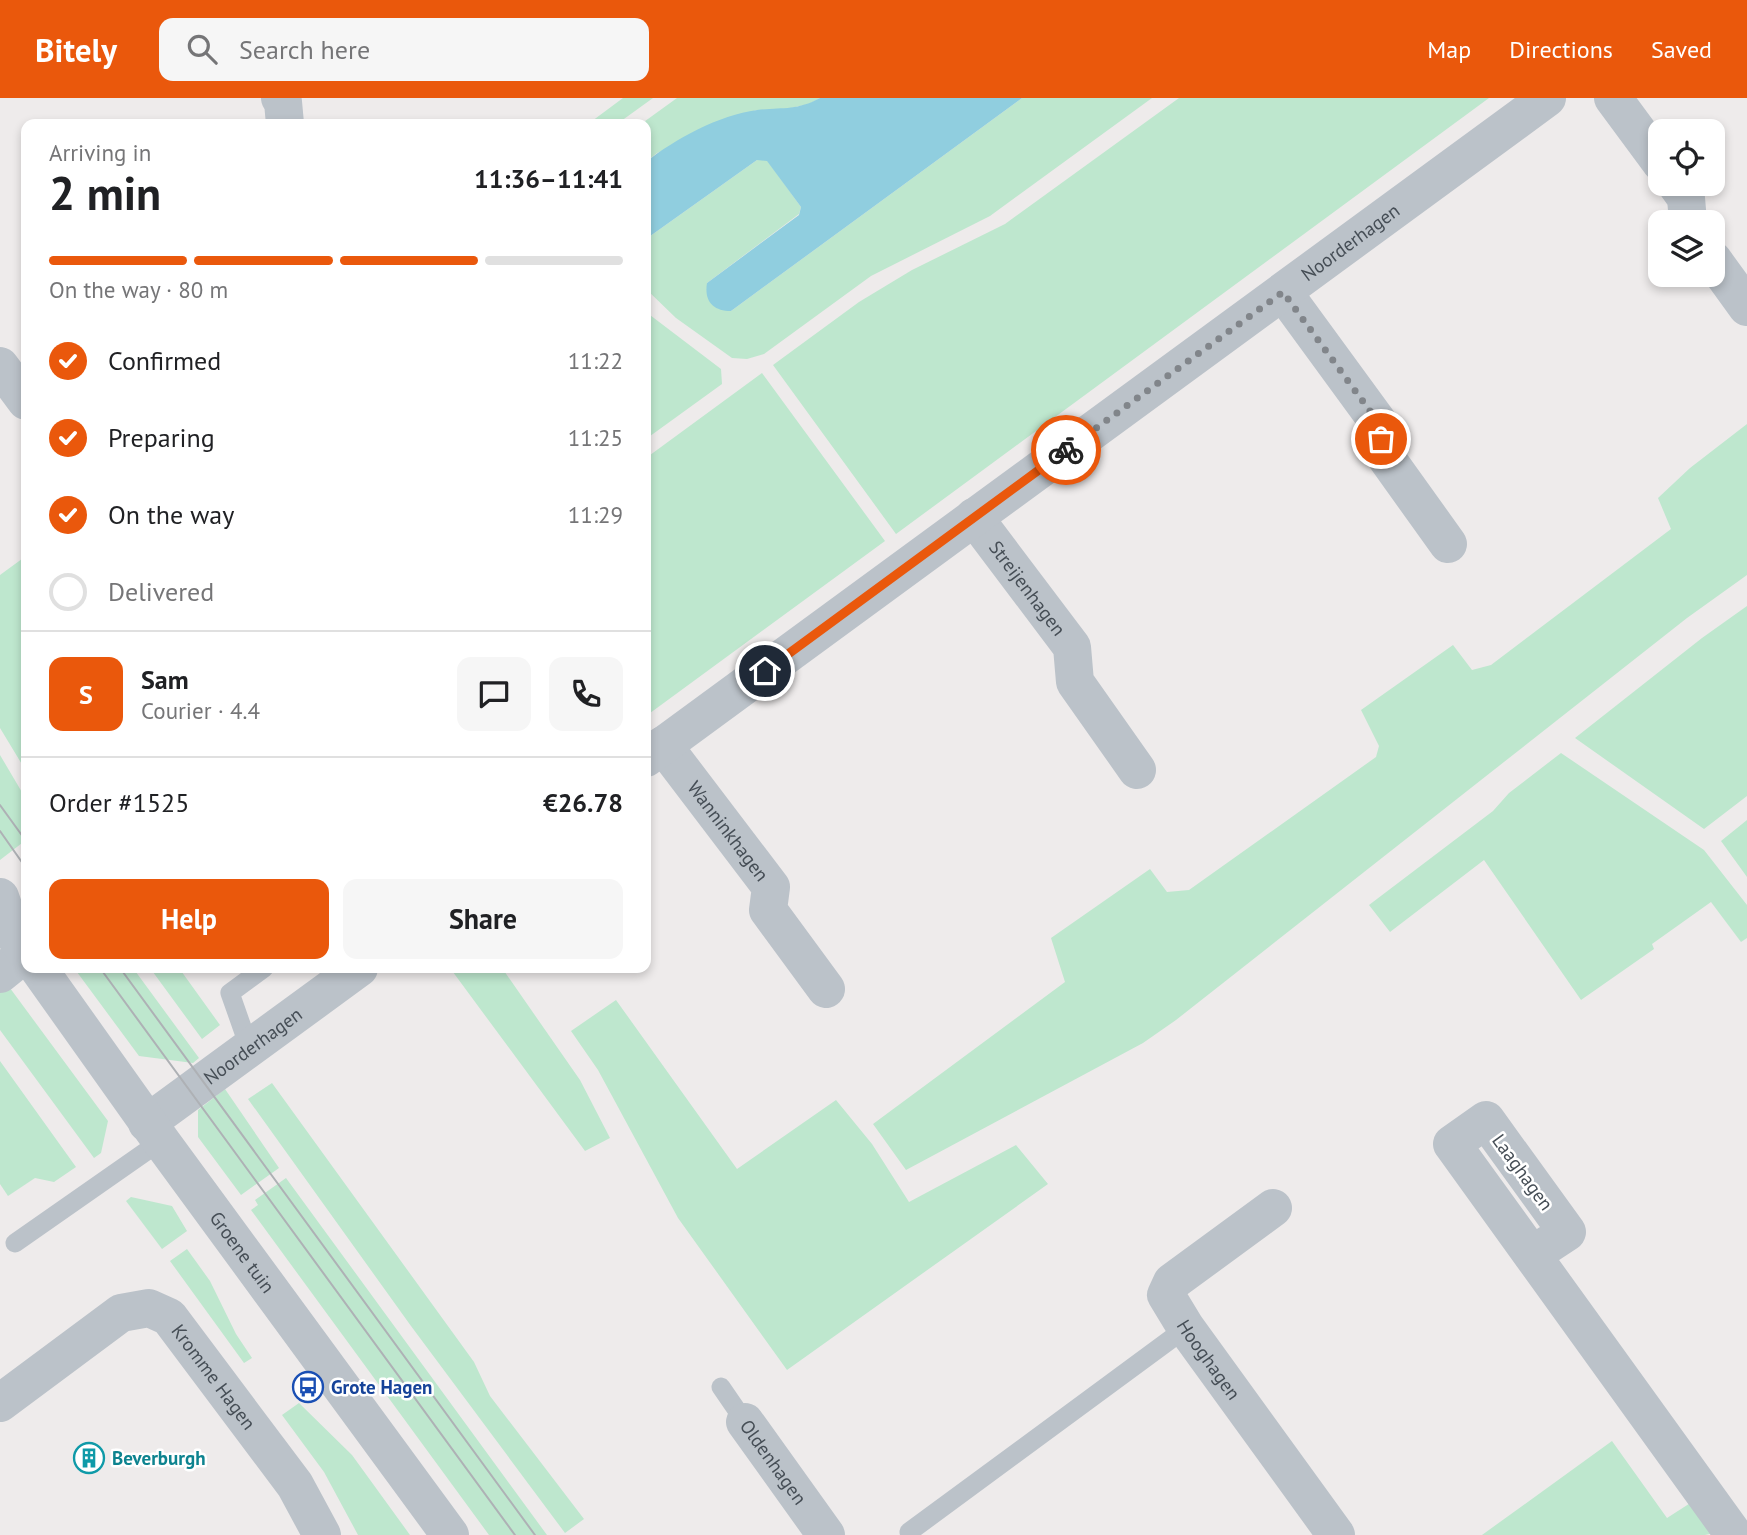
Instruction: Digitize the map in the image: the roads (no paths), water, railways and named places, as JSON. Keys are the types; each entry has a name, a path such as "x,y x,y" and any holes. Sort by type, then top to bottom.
{"street":[{"path":"280,98 285,119"},
{"name":"Noorderhagen","path":"654,752 1547,98"},
{"path":"1613,98 1648,145"},
{"path":"1725,277 1747,307"},
{"path":"1283,292 1378,422 1385,456 1448,544"},
{"path":"0,366 21,394"},
{"name":"Streijenhagen","path":"974,517 1072,647 1074,682 1137,770"},
{"name":"Wanninkhagen","path":"654,752 771,887 768,910 826,989"},
{"path":"0,974 13,932"},
{"name":"Groene tuin","path":"42,973 154,1132 450,1535"},
{"name":"Noorderhagen","path":"154,1132 249,1047 352,973"},
{"name":"Hooghagen","path":"1273,1208 1172,1282 1167,1290 1168,1301 1336,1535"},
{"path":"1532,1255 1734,1535"},
{"name":"Kromme Hagen","path":"0,1403 121,1313 149,1308 169,1317 295,1486 322,1535"},
{"name":"Oldenhagen","path":"746,1422 826,1535"}],"lane":[{"path":"249,1047 230,993 257,973"},
{"path":"15,1242 154,1132"},
{"path":"909,1532 1186,1328"},
{"name":"Oldenhagen","path":"721,1387 746,1422"}],"water":[{"path":"820,98 1022,98 731,311 719,309 709,300 707,283 799,215 801,207 767,161 757,160 651,235 651,158 684,137 728,117 757,110 796,107"}],"tram line":[{"path":"0,805 21,834"},
{"path":"0,831 21,861"},
{"path":"104,973 515,1535"},
{"path":"124,973 535,1535"}],"place":[{"name":"Grote Hagen","path":"308,1387"},
{"name":"Beverburgh","path":"89,1458"}]}
